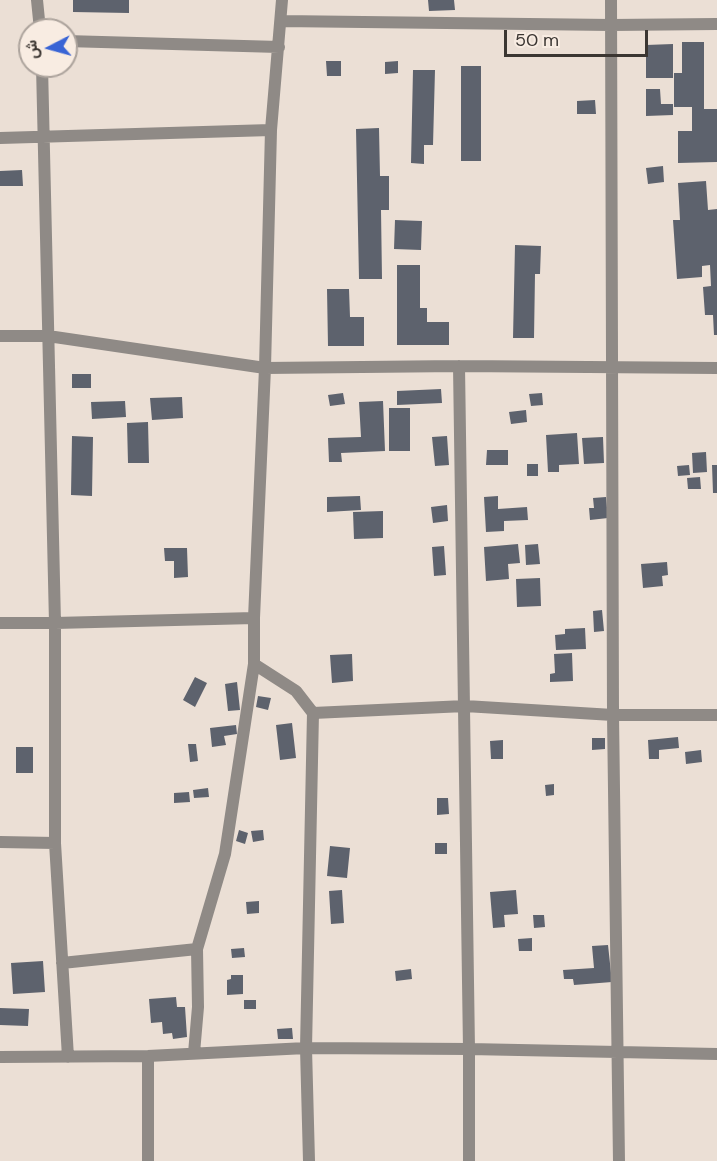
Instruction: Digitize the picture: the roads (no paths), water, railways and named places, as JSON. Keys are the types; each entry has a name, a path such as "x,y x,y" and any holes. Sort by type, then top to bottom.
{"street":[{"path":"37,0 39,18"},
{"path":"194,1053 198,1007 197,949 225,854 254,664 272,130 282,0"},
{"path":"611,0 613,715 619,1161"},
{"path":"281,21 717,24"},
{"path":"78,41 279,46"},
{"path":"42,78 55,623 55,843 68,1057"},
{"path":"0,138 272,130"},
{"path":"0,336 48,336 265,368 459,366 717,368"},
{"path":"459,366 469,1161"},
{"path":"0,623 254,618"},
{"path":"254,664 296,691 313,713 306,1047 309,1161"},
{"path":"313,713 465,706 613,715 717,715"},
{"path":"0,842 55,843"},
{"path":"63,963 197,949"},
{"path":"0,1057 148,1056 306,1047 717,1054"},
{"path":"148,1056 148,1161"}]}
